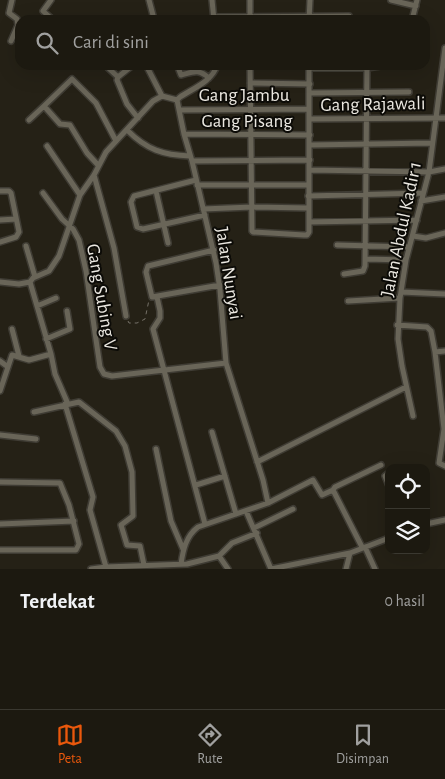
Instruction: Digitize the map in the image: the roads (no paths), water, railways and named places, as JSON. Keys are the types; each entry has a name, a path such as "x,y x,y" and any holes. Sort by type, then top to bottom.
{"street":[{"path":"12,0 10,13 15,17"},
{"path":"47,15 43,11 51,0"},
{"path":"150,0 153,15"},
{"path":"212,0 214,15"},
{"path":"250,0 250,15"},
{"path":"309,15 310,0"},
{"path":"391,0 417,3 413,15"},
{"path":"11,41 15,31"},
{"name":"Jalan Abdul Kadir 1","path":"413,416 398,339 400,295 409,246 429,172 445,48"},
{"path":"110,70 118,77 127,104 138,118"},
{"path":"118,77 127,70"},
{"path":"149,70 162,96"},
{"path":"180,70 182,75 190,71 197,71 209,78"},
{"path":"0,282 19,284 30,282 35,277 49,271 61,250 80,194 94,176 106,152 155,99 162,96 177,100 209,78 215,70"},
{"path":"250,70 253,232 306,235 309,222 309,70"},
{"path":"344,274 363,271 366,260 367,70"},
{"path":"28,120 73,79 96,102 116,141"},
{"path":"250,83 310,84"},
{"path":"310,93 367,94 409,92"},
{"name":"Jalan Nunyai","path":"177,100 214,250 220,285 226,363 268,503"},
{"path":"44,106 60,124 70,124 87,153 98,165"},
{"name":"Gang Jambu","path":"180,110 309,109"},
{"name":"Gang Rajawali","path":"310,119 445,118"},
{"path":"128,130 135,138 154,150 191,159 310,160"},
{"name":"Gang Pisang","path":"184,134 310,135"},
{"path":"310,145 432,143"},
{"path":"47,146 80,194"},
{"path":"309,170 429,172 445,169"},
{"path":"94,176 114,248 126,316"},
{"path":"205,216 143,229 139,228 131,202 134,196 197,182 308,185"},
{"path":"0,191 11,192 19,232 18,236 0,242"},
{"path":"156,191 168,243"},
{"path":"43,193 62,219 69,224"},
{"path":"308,196 367,196 423,193"},
{"path":"421,201 445,197"},
{"path":"204,209 252,207 308,208"},
{"path":"0,220 16,219"},
{"path":"309,222 417,220"},
{"name":"Gang Subing V","path":"69,224 79,240 86,271 100,367 104,374 112,376 226,363"},
{"path":"413,236 426,238 445,234"},
{"path":"337,245 409,246"},
{"path":"26,246 35,277"},
{"path":"205,524 153,329 160,318 160,310 146,272 148,266 214,250"},
{"path":"366,260 406,260"},
{"path":"30,282 55,374 94,497 90,511 106,567"},
{"path":"154,297 220,285"},
{"path":"348,302 400,295 445,294"},
{"path":"38,306 56,298"},
{"path":"46,339 70,329 67,311"},
{"path":"398,324 427,327 431,331 435,352 436,374 442,386 444,429 439,463 445,466"},
{"path":"12,328 19,356"},
{"path":"435,352 445,351"},
{"path":"0,391 12,354 32,359 51,354"},
{"path":"0,361 8,367"},
{"path":"257,462 406,387"},
{"path":"34,412 77,402 83,404 116,431 125,446 132,472 134,512 131,519 121,525 127,546 140,546 144,565"},
{"path":"212,432 236,514"},
{"path":"0,435 36,440"},
{"path":"156,449 171,521 183,550"},
{"path":"181,564 183,550 193,531 205,524 268,503 313,480 321,495 380,465"},
{"path":"196,485 225,476"},
{"path":"0,482 60,483 77,530 79,544 76,550 0,550"},
{"path":"333,490 375,569"},
{"path":"90,569 181,564 219,556 232,544 293,509"},
{"path":"246,511 272,569 350,553 385,539"},
{"path":"430,523 445,520"},
{"path":"0,524 74,521"},
{"path":"346,569 350,553"},
{"path":"219,556 228,569"}]}
